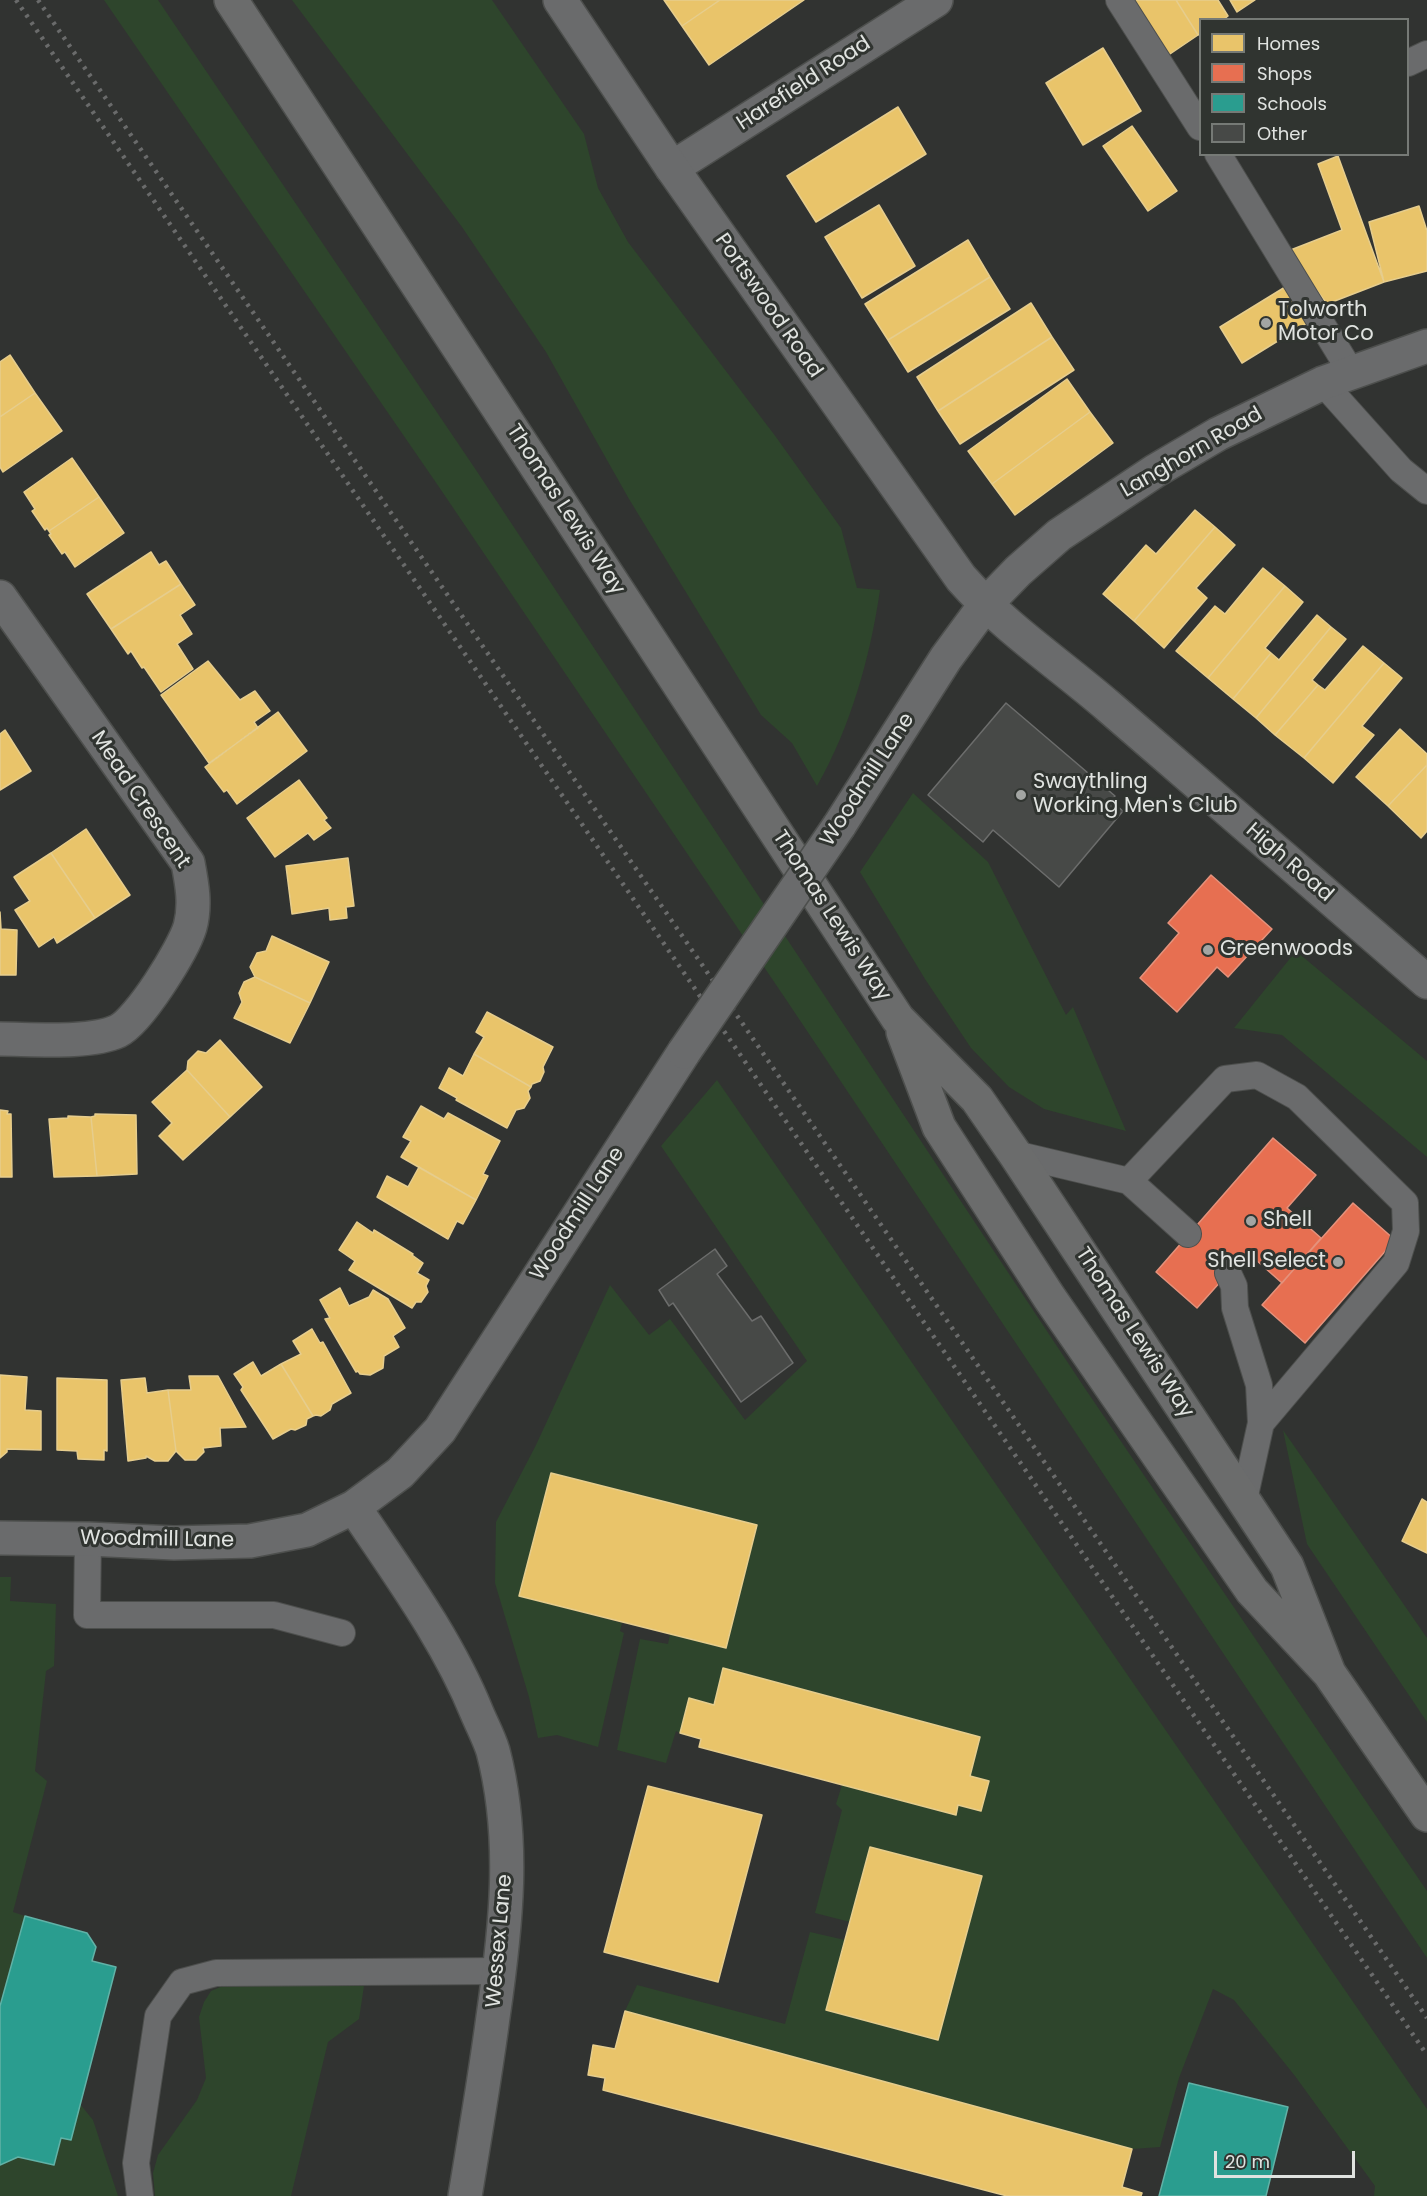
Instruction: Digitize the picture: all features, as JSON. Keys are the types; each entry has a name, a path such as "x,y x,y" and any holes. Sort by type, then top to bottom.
{"main road":[{"name":"Thomas Lewis Way","path":"231,0 898,1019 977,1099 1016,1154 1244,1500 1287,1566 1329,1673"},
{"name":"Thomas Lewis Way","path":"898,1019 939,1127 1049,1297 1252,1591 1329,1673 1427,1815"}],"street":[{"name":"Portswood Road","path":"560,0 672,168 899,494 961,578 985,605"},
{"name":"Harefield Road","path":"672,168 936,0"},
{"name":"Langhorn Road","path":"985,605 1018,571 1059,535 1218,434 1337,378 1427,346"},
{"name":"Mead Crescent","path":"0,597 188,863 194,895 190,927 169,969 137,1014 119,1030 94,1038 0,1039"},
{"name":"Woodmill Lane","path":"0,1538 88,1539 174,1544 250,1541 307,1530 354,1507 400,1473 440,1430 684,1052 839,826 946,658 985,605"},
{"name":"High Road","path":"985,605 1020,636 1088,689 1427,982"},
{"name":"Wessex Lane","path":"354,1507 465,1682 492,1749 502,1801 507,1855 506,1915 483,2091 465,2196"}],"lane":[{"path":"1119,0 1199,125"},
{"path":"1409,62 1427,54"},
{"path":"1219,156 1337,378 1401,470 1427,491"},
{"path":"1129,1181 1226,1079 1257,1075 1297,1097 1406,1203 1406,1231 1396,1263 1261,1422"},
{"path":"1016,1154 1129,1181 1188,1234"},
{"path":"1228,1273 1234,1286 1234,1308 1259,1385 1261,1422 1244,1500"},
{"path":"88,1539 87,1615 274,1615 342,1633"},
{"path":"140,2196 136,2163 158,2016 182,1982 216,1973 500,1971"}],"green space":[{"path":"104,0 158,0 476,470 1086,1390 1427,1891 1427,1958 785,998 439,487"},
{"path":"292,0 492,0 584,134 598,188 628,242 776,437 841,528 857,588 880,590 871,641 858,691 840,740 817,786 792,743 761,715 629,499 546,352 462,227"},
{"path":"913,793 988,862 1066,1015 1073,1007 1126,1131 1044,1109 1009,1087 971,1048 925,979 860,872"},
{"path":"1296,951 1427,1061 1427,1157 1282,1035 1234,1028"},
{"path":"717,1080 1427,2109 1427,2196 1374,2196 1375,2186 1295,2076 1234,2000 1213,1989 1179,2078 1160,2147 1132,2149 625,2011 637,1985 785,2024 810,1932 845,1940 826,2010 938,2040 982,1876 870,1847 850,1922 815,1913 842,1810 836,1804 842,1785 955,1815 970,1776 980,1737 723,1668 714,1705 688,1699 680,1733 676,1731 666,1763 617,1750 640,1639 668,1644 670,1634 726,1648 757,1526 551,1473 519,1596 622,1623 620,1631 624,1633 598,1747 557,1735 538,1738 529,1697 495,1583 496,1522 536,1445 610,1285 649,1335 670,1319 745,1420 807,1361 661,1146"},
{"path":"1283,1430 1427,1638 1427,1722 1307,1544"},
{"path":"0,1577 11,1577 10,1601 56,1604 54,1666 46,1671 35,1771 47,1781 13,1912 25,1916 0,2006"},
{"path":"225,1985 364,1986 359,2019 328,2042 291,2196 155,2196 153,2173 158,2155 197,2100 206,2078 199,2017 211,1991"},
{"path":"80,2104 93,2120 118,2196 0,2196 0,2165 18,2157 54,2165 61,2138 71,2140"}],"building: Homes":[{"path":"664,0 720,0 682,26"},
{"path":"720,0 804,0 709,65 682,26"},
{"path":"1131,0 1176,0 1198,35 1167,56"},
{"path":"1176,0 1218,0 1228,16 1226,18 1199,18 1198,35"},
{"path":"1230,0 1255,0 1237,12"},
{"path":"1103,48 1141,111 1083,145 1046,83"},
{"path":"898,107 926,154 816,222 787,176"},
{"path":"1132,126 1177,191 1148,211 1103,146"},
{"path":"1338,156 1384,282 1327,304 1288,251 1342,230 1318,164"},
{"path":"879,205 915,266 862,298 825,237"},
{"path":"1419,206 1427,231 1427,271 1384,282 1369,222"},
{"path":"968,240 990,277 888,340 865,304"},
{"path":"990,277 1010,309 908,372 888,340"},
{"name":"Tolworth Motor Co","path":"1290,284 1312,320 1242,363 1220,327"},
{"path":"1031,303 1052,337 938,411 917,377"},
{"path":"1052,337 1074,370 960,444 938,411"},
{"path":"10,355 35,393 0,417 0,362"},
{"path":"1067,379 1090,412 992,484 968,451"},
{"path":"35,393 62,431 3,472 0,467 0,417"},
{"path":"1090,412 1113,443 1015,515 992,484"},
{"path":"72,458 99,497 49,531 47,528 45,530 32,511 35,509 24,492"},
{"path":"99,497 124,533 75,567 65,552 62,554 49,535 51,534 49,531"},
{"path":"1195,510 1215,527 1134,621 1103,594 1146,545 1156,554"},
{"path":"1215,527 1235,545 1196,588 1207,598 1164,648 1134,621"},
{"path":"151,552 159,565 166,561 181,584 111,629 87,594"},
{"path":"1263,568 1285,586 1208,678 1176,651 1215,606 1225,614"},
{"path":"181,584 195,605 180,615 192,634 177,644 193,669 161,692 131,651 128,654 111,629"},
{"path":"1285,586 1303,602 1265,648 1271,653 1233,699 1208,678"},
{"path":"1317,615 1331,627 1256,718 1233,699 1271,653 1279,660"},
{"path":"1331,627 1346,639 1312,680 1318,685 1275,735 1256,718"},
{"path":"1363,646 1384,663 1304,758 1275,735 1318,685 1325,690"},
{"path":"208,661 240,700 255,691 270,711 254,722 258,728 209,763 161,695"},
{"path":"1384,663 1402,678 1362,726 1374,735 1333,783 1304,758"},
{"path":"278,712 307,751 237,804 227,790 224,792 205,767"},
{"path":"1400,729 1427,754 1427,765 1388,806 1356,777"},
{"path":"5,730 31,771 0,790 0,734"},
{"path":"1427,765 1427,831 1421,838 1388,806"},
{"path":"299,780 327,818 324,820 331,828 314,840 308,833 275,857 247,818"},
{"path":"86,829 130,895 95,918 51,853"},
{"path":"51,853 95,918 57,943 54,937 39,947 15,910 30,901 14,877"},
{"path":"348,858 354,906 346,907 347,918 330,920 329,908 292,914 286,866"},
{"path":"0,912 1,929 17,930 16,975 0,975"},
{"path":"272,936 329,962 310,1003 255,977 250,967 257,953 266,951"},
{"path":"255,977 310,1003 290,1043 234,1018 242,1002 239,993 244,982"},
{"path":"487,1012 553,1047 543,1067 544,1072 540,1081 532,1084 531,1087 474,1054 484,1037 476,1032"},
{"path":"220,1040 262,1087 230,1117 187,1070 188,1061 198,1051 206,1053"},
{"path":"474,1054 531,1087 528,1091 530,1098 524,1108 516,1110 507,1128 439,1088 449,1068 463,1076"},
{"path":"187,1070 230,1117 183,1160 159,1136 172,1123 152,1102"},
{"path":"421,1106 444,1119 448,1113 500,1141 483,1174 488,1176 476,1200 401,1157 411,1141 403,1137"},
{"path":"0,1110 11,1114 12,1177 0,1177"},
{"path":"95,1114 136,1115 137,1174 97,1176 91,1117"},
{"path":"68,1116 91,1117 97,1176 54,1177 49,1119 68,1118"},
{"path":"419,1167 476,1200 463,1224 457,1221 448,1239 377,1197 387,1176 408,1187"},
{"path":"357,1222 413,1254 423,1263 417,1273 429,1280 426,1286 428,1292 421,1302 416,1302 412,1308 349,1270 355,1261 339,1250"},
{"path":"340,1288 349,1306 369,1297 373,1290 388,1299 405,1328 393,1336 399,1347 384,1356 383,1368 370,1375 356,1372 325,1319 330,1318 320,1300"},
{"path":"312,1329 320,1343 323,1342 351,1393 332,1404 330,1410 321,1416 313,1416 281,1364 301,1354 293,1341"},
{"path":"253,1362 261,1376 281,1364 313,1416 307,1419 306,1425 295,1430 291,1429 273,1439 241,1390 243,1387 234,1374"},
{"path":"0,1375 27,1377 25,1410 41,1411 41,1450 7,1449 7,1452 0,1458"},
{"path":"189,1376 218,1376 246,1427 220,1428 221,1446 203,1448 204,1452 196,1460 185,1460 176,1451 168,1390 191,1390"},
{"path":"57,1378 107,1380 107,1451 104,1450 104,1460 78,1459 77,1451 57,1450"},
{"path":"145,1378 147,1393 168,1390 176,1451 168,1461 155,1461 146,1456 146,1458 128,1461 121,1380"},
{"path":"551,1473 757,1525 726,1648 519,1596"},
{"path":"1422,1499 1427,1502 1427,1553 1402,1541"},
{"path":"723,1668 980,1737 970,1776 989,1781 981,1811 958,1805 956,1815 699,1747 701,1739 680,1733 689,1698 714,1705"},
{"path":"648,1786 762,1815 718,1982 604,1952"},
{"path":"870,1847 982,1876 938,2040 826,2010"},
{"path":"625,2011 1132,2149 1122,2187 1142,2193 1141,2196 1007,2196 603,2090 605,2078 588,2075 593,2045 615,2049"}],"building: Shops":[{"name":"Greenwoods","path":"1211,875 1272,929 1228,977 1217,967 1177,1012 1140,978 1179,933 1168,923"},
{"name":"Shell","path":"1273,1138 1316,1175 1287,1208 1321,1238 1282,1283 1247,1252 1197,1308 1156,1272"},
{"name":"Shell Select","path":"1353,1203 1395,1240 1305,1343 1262,1305"}],"building: Schools":[{"path":"25,1916 87,1933 96,1947 92,1961 116,1967 71,2140 61,2138 54,2165 18,2157 0,2165 0,2006"},
{"path":"1189,2083 1288,2107 1266,2196 1159,2196"}],"building: Other":[{"name":"Swaythling Working Men's Club","path":"1006,703 1115,796 1111,801 1123,811 1059,887 993,830 983,842 928,795"},
{"path":"715,1249 727,1266 717,1274 752,1321 761,1316 793,1363 741,1402 673,1303 669,1306 659,1290"}],"railway":[{"path":"16,0 1427,2055"},
{"path":"38,0 1427,2018"}],"place":[{"name":"Tolworth Motor Co","path":"1266,323"},
{"name":"Swaythling Working Men's Club","path":"1021,795"},
{"name":"Greenwoods","path":"1208,950"},
{"name":"Shell","path":"1251,1221"},
{"name":"Shell Select","path":"1338,1262"}]}
